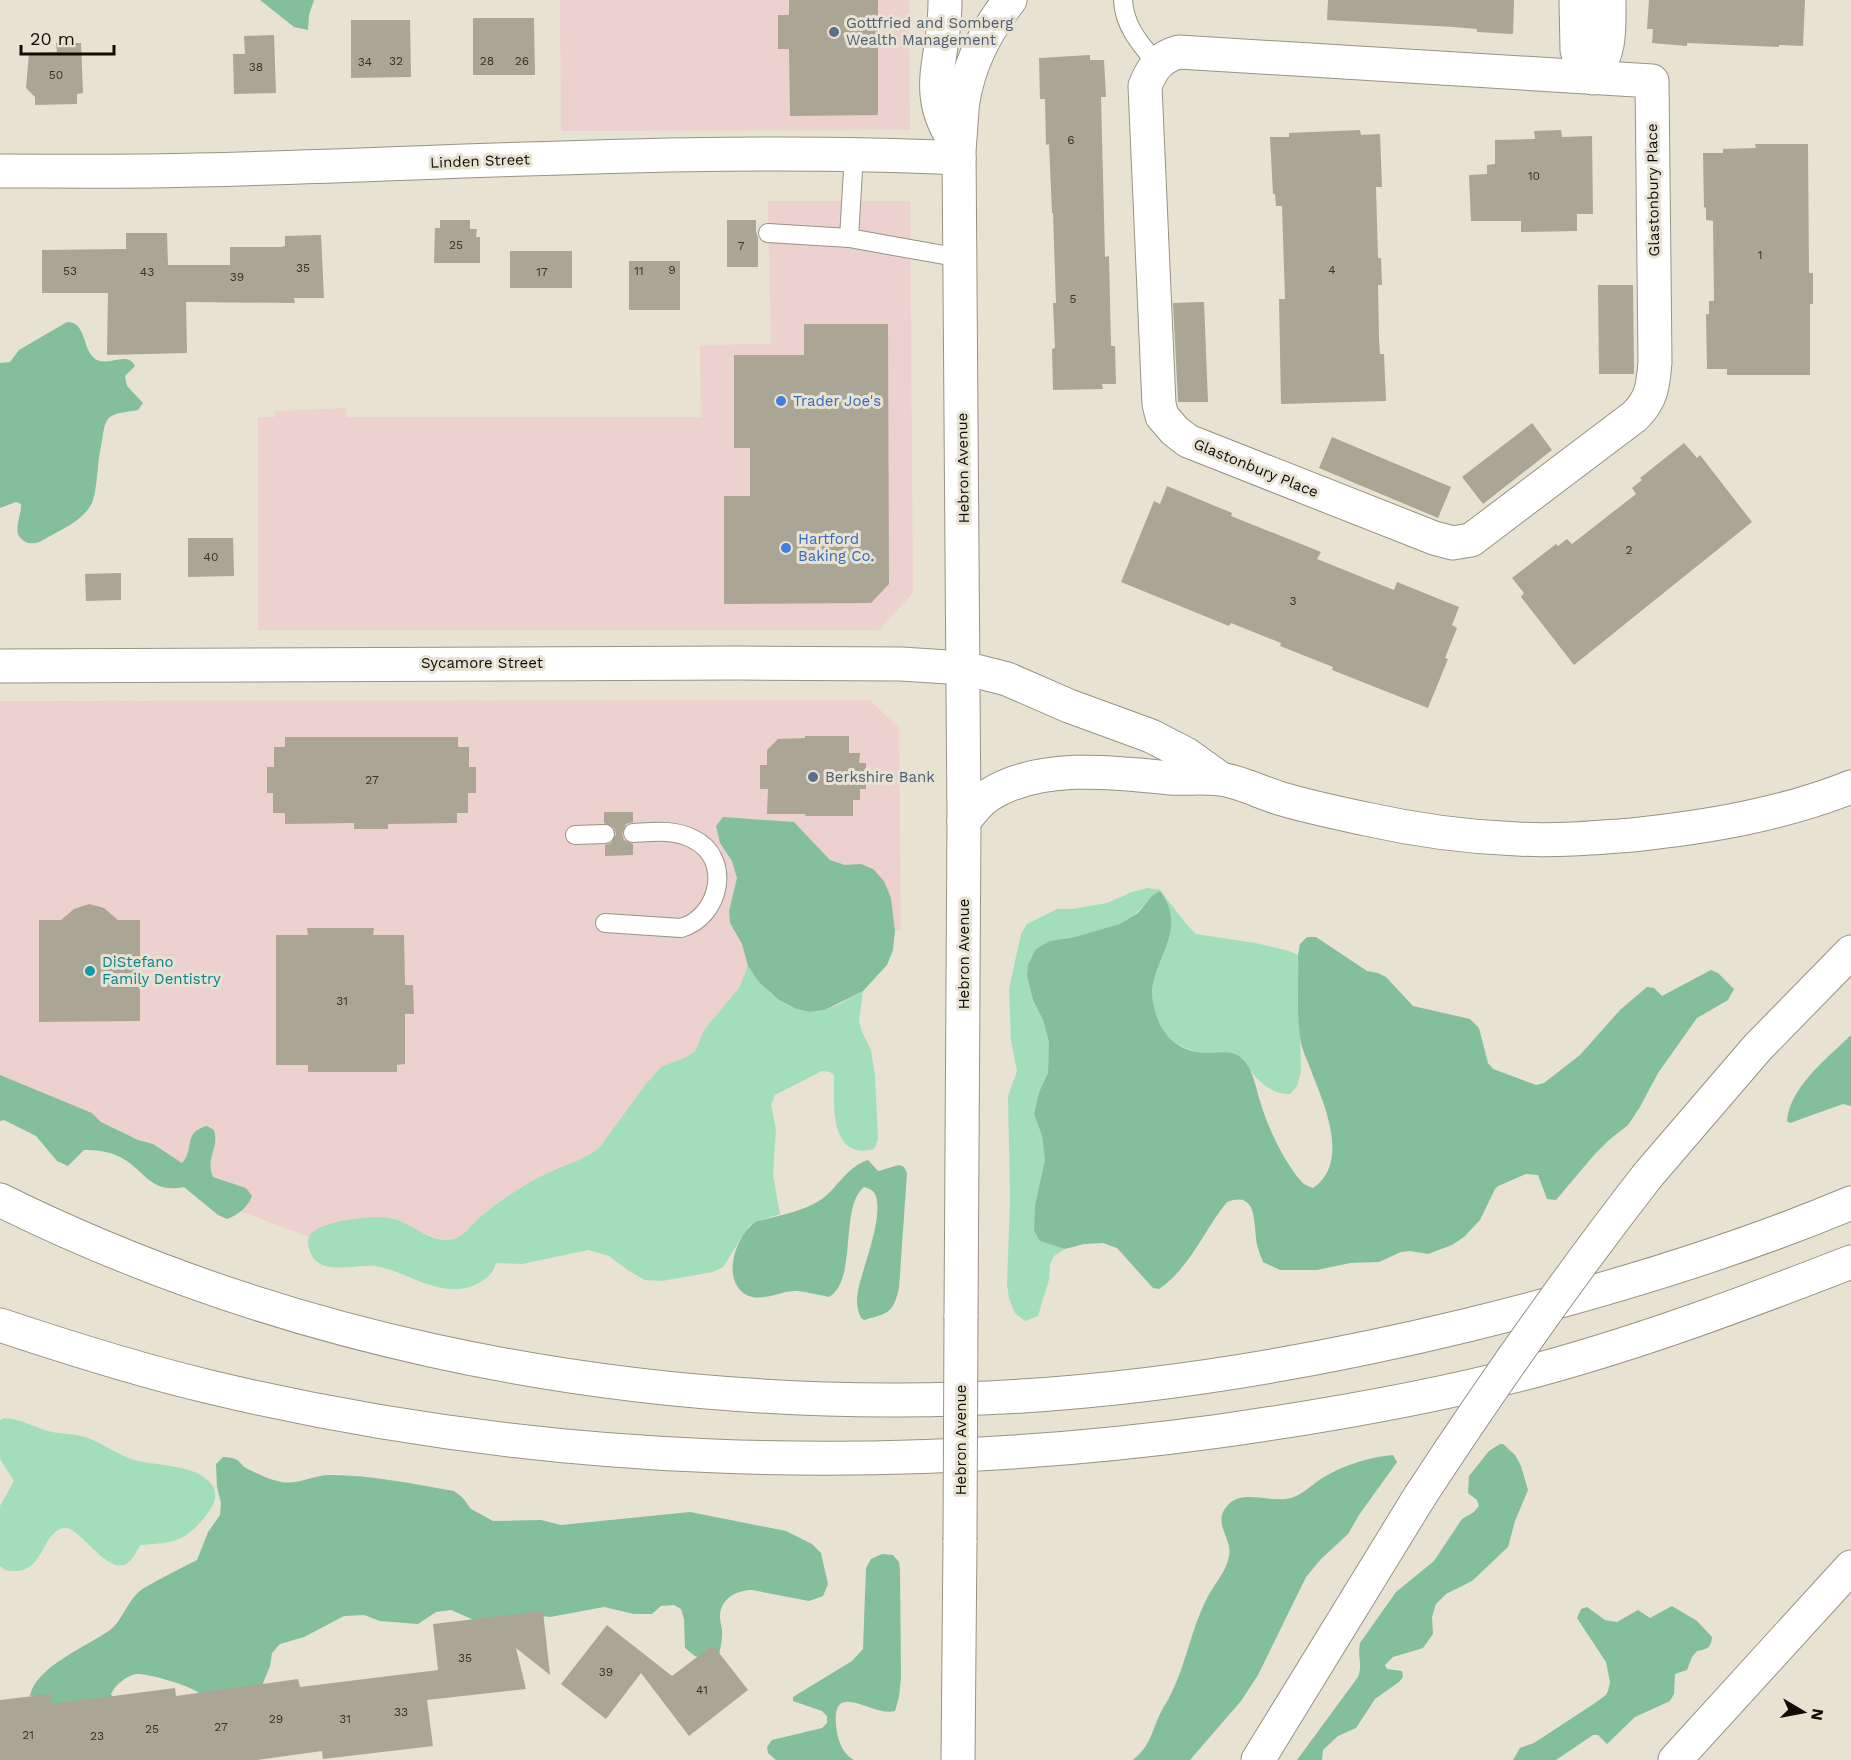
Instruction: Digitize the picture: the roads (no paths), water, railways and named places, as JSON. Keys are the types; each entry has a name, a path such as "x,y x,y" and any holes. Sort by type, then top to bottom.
{"main road":[{"path":"945,0 936,86 937,101 940,116 959,153"},
{"name":"Hebron Avenue","path":"958,1760 964,821 959,153 963,101 975,58 986,35 1010,0"},
{"path":"1576,0 1577,50 1580,60 1593,78 1608,46 1609,0"},
{"name":"Glastonbury Place","path":"1179,52 1652,81 1655,351 1653,384 1647,404 1635,416 1471,540 1453,543 1434,538 1188,441 1175,431 1162,416 1159,404 1145,86 1152,68 1157,64 1167,55 1179,52"},
{"name":"Linden Street","path":"0,171 196,170 705,154 959,153"},
{"name":"Sycamore Street","path":"0,666 738,663 901,664 964,668 1007,679 1069,706 1151,736 1186,754 1221,779"},
{"path":"964,821 990,794 1008,785 1039,777 1105,772 1140,773 1189,779 1221,779 1302,804 1391,824 1474,836 1548,840 1574,840 1655,832 1730,822 1784,809 1851,787"},
{"path":"1258,1760 1420,1496 1517,1350 1578,1265 1648,1175 1743,1064 1851,952"},
{"path":"0,1200 105,1247 245,1300 328,1325 434,1351 541,1372 616,1383 792,1398 891,1400 1094,1389 1189,1378 1348,1352 1529,1310 1624,1284 1720,1253 1851,1203"},
{"path":"0,1325 114,1362 211,1387 406,1426 504,1439 704,1456 804,1458 915,1456 1077,1448 1162,1439 1345,1412 1442,1393 1537,1370 1632,1342 1754,1300 1851,1262"},
{"path":"1681,1756 1851,1567"}],"lane":[{"path":"1123,0 1128,24 1137,40 1157,64"},
{"path":"849,238 854,153"},
{"path":"768,233 849,238 961,258"},
{"path":"605,923 681,928 692,925 700,919 709,908 716,893 718,877 716,862 695,839 671,832 633,833"},
{"path":"575,835 605,834"}],"place":[{"name":"Gottfried and Somberg Wealth Management","path":"834,32"},
{"name":"Trader Joe's","path":"781,401"},
{"name":"Hartford Baking Co.","path":"786,548"},
{"name":"Berkshire Bank","path":"813,777"},
{"name":"DiStefano Family Dentistry","path":"90,971"}]}
